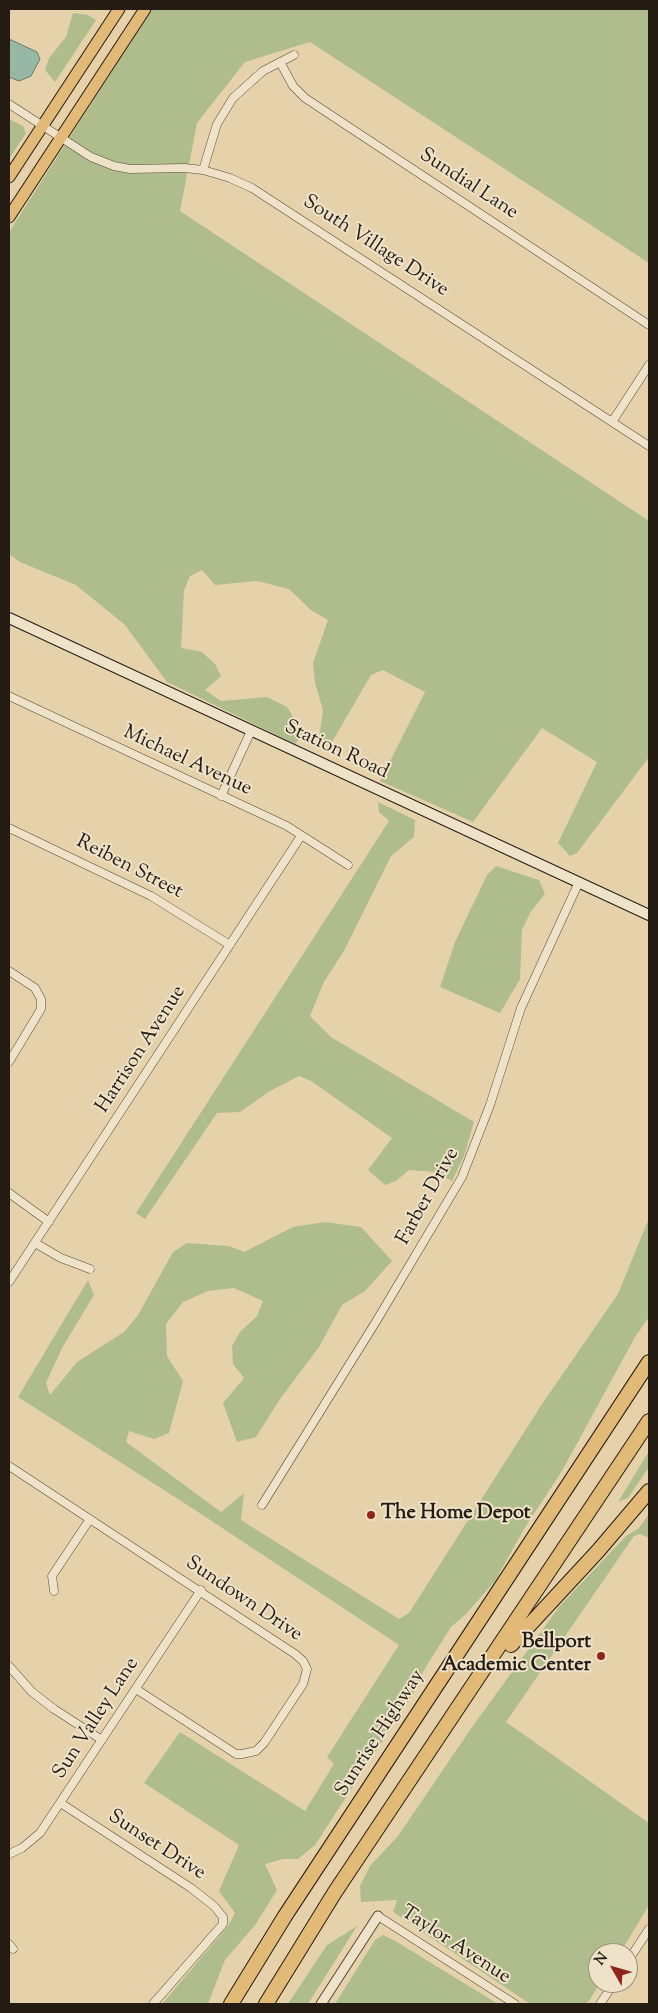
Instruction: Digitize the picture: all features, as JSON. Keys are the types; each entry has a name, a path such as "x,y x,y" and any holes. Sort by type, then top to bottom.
{"highway":[{"name":"Sunrise Highway","path":"231,2004 286,1916 649,1362"},
{"path":"266,2004 335,1892 649,1421"},
{"path":"434,1746 521,1632 598,1551 649,1491"}],"main road":[{"path":"9,177 119,9"},
{"path":"9,217 145,9"},
{"name":"Station Road","path":"9,618 649,914"}],"street":[{"path":"203,170 213,135 224,110 252,80 294,55"},
{"name":"Sundial Lane","path":"280,62 293,86 305,98 649,325"},
{"name":"South Village Drive","path":"9,104 91,156 114,166 130,169 185,168 203,170 243,183 270,198 649,446"},
{"path":"612,422 649,365"},
{"name":"Michael Avenue","path":"9,696 287,826 348,865"},
{"path":"221,796 251,731"},
{"name":"Reiben Street","path":"9,828 151,896 230,945"},
{"name":"Harrison Avenue","path":"9,1282 301,836"},
{"name":"Farber Drive","path":"262,1505 462,1177 490,1106 521,1008 579,882"},
{"path":"9,970 36,988 41,999 41,1009 9,1062"},
{"path":"9,1194 49,1222"},
{"path":"35,1243 61,1258 90,1269"},
{"name":"Sundown Drive","path":"9,1466 201,1590 303,1661 307,1669 306,1680 270,1735 256,1751 236,1754 136,1689"},
{"path":"54,1591 52,1576 90,1520"},
{"name":"Sun Valley Lane","path":"9,1854 22,1848 40,1833 62,1804 201,1590"},
{"path":"9,1666 32,1692 54,1709 102,1740"},
{"name":"Sunset Drive","path":"62,1804 205,1898 219,1910 223,1917 223,1924 153,2004"},
{"path":"321,2004 378,1916"},
{"name":"Taylor Avenue","path":"378,1916 515,2004"},
{"path":"638,1946 649,1929"},
{"path":"600,2004 607,1993"}],"shaded area":[{"path":"152,9 649,9 649,263 310,42 245,62 197,123 180,211 649,521 649,757 577,853 570,856 558,843 597,762 542,728 473,822 380,781 425,692 383,670 371,675 332,742 319,739 323,710 315,683 313,663 328,620 311,610 289,589 257,581 215,585 202,570 190,576 184,591 181,648 202,652 215,664 221,676 205,690 221,701 267,697 287,707 303,733 295,744 167,682 125,625 76,585 20,562 9,554 9,232"},
{"path":"73,13 88,15 96,20 55,82 45,70 49,58 66,37"},
{"path":"9,39 37,52 40,59 31,76 19,81 9,77"},
{"path":"9,119 23,126 26,133 9,159"},
{"path":"378,802 415,820 414,837 391,856 345,949 324,982 310,1016 331,1037 474,1122 464,1156 452,1181 436,1172 409,1170 396,1181 385,1185 368,1170 392,1138 311,1081 299,1076 270,1091 240,1112 217,1113 145,1219 136,1213 389,821 379,812"},
{"path":"496,866 539,880 545,894 530,913 522,930 520,979 500,1013 440,987 455,942 487,875"},
{"path":"649,1218 649,1317 635,1337 562,1471 524,1529 495,1581 466,1614 451,1627 424,1670 413,1694 315,1845 298,1859 283,1859 265,1864 277,1890 255,1925 225,1960 208,2004 162,2004 228,1926 235,1913 219,1891 239,1845 144,1783 180,1732 305,1811 334,1764 327,1757 399,1645 192,1508 18,1397 88,1280 94,1295 62,1348 46,1383 50,1395 77,1362 124,1332 138,1315 173,1252 187,1243 229,1246 244,1252 293,1227 325,1222 361,1227 392,1261 365,1291 342,1305 319,1347 280,1399 256,1437 237,1442 223,1403 244,1378 233,1364 232,1346 240,1332 257,1316 263,1301 234,1288 208,1291 183,1302 166,1324 167,1356 183,1381 169,1433 154,1439 129,1431 126,1442 221,1512 244,1493 241,1520 399,1619 409,1613 542,1404 618,1294"},
{"path":"649,1451 649,1467 628,1498 618,1502"},
{"path":"649,1514 649,1538 640,1534 634,1536 506,1722 649,1823 649,1905 626,1943 588,1943 588,1993 594,1993 589,2001 584,2004 530,2004 393,1912 397,1900 361,1902 360,1886 370,1866 398,1836 470,1730 559,1607 626,1536 639,1528"},
{"path":"357,1926 308,2004 288,2004 327,1945"},
{"path":"383,1935 498,2004 335,2004 375,1940"}],"place":[{"name":"The Home Depot","path":"371,1515"},
{"name":"Bellport Academic Center","path":"601,1656"}]}
